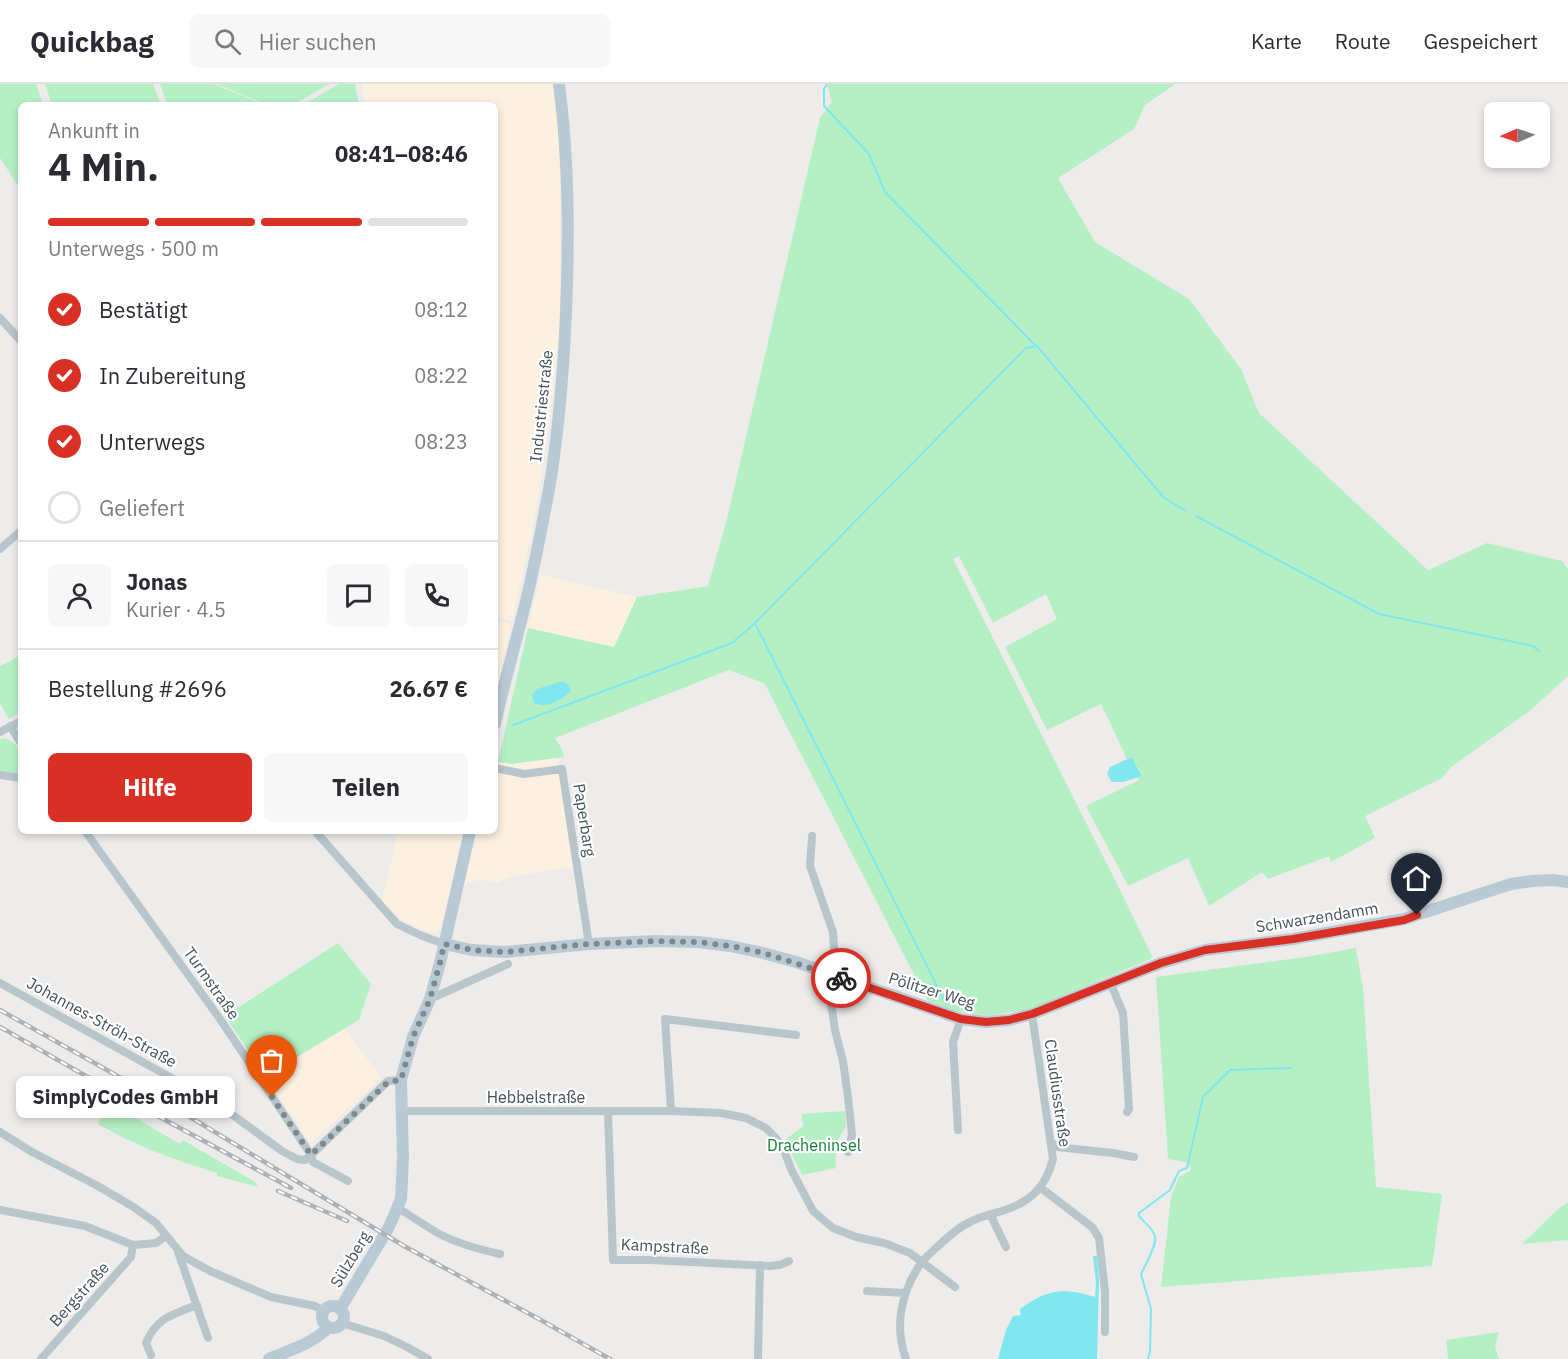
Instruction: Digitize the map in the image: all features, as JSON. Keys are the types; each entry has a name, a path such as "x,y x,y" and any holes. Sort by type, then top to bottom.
{"main road":[{"name":"Industriestraße","path":"498,712 526,599 550,486 562,388 567,291 567,226 559,84"},
{"path":"398,1208 401,1199 403,1160 401,1080 413,1037 430,999 469,834"},
{"name":"Schwarzendamm","path":"1245,945 1404,920 1511,884 1532,880 1568,882"},
{"name":"Pölitzer Weg","path":"444,944 472,950 505,952 589,944 656,941 698,942 730,946 785,959 961,1019 986,1022 1009,1020 1032,1014 1161,963 1205,950 1245,945"},
{"name":"Sülzberg","path":"340,1309 398,1208"},
{"name":"Sülzberg","path":"324,1311 333,1306 340,1309 344,1314 342,1323"},
{"path":"324,1311 322,1320 329,1327"},
{"path":"269,1359 301,1347 316,1339 329,1327 338,1327 342,1323"}],"street":[{"path":"0,318 18,338"},
{"path":"2,545 18,533"},
{"path":"0,732 18,722"},
{"path":"10,726 18,738"},
{"name":"Paperbarg","path":"498,769 524,774 562,769 589,944"},
{"path":"0,775 18,778"},
{"name":"Turmstraße","path":"87,834 220,1019 311,1155 313,1162 348,1181"},
{"path":"318,834 397,924 444,944"},
{"path":"812,836 810,866 833,932 835,965 831,1003 843,1061 852,1135 848,1152"},
{"path":"430,999 508,964"},
{"path":"1110,982 1123,1012 1129,1109 1127,1113"},
{"name":"Johannes-Ströh-Straße","path":"0,983 215,1102 282,1151 297,1159 305,1160 311,1155"},
{"name":"Claudiusstraße","path":"1032,1014 1053,1160 1041,1188"},
{"path":"671,1111 665,1019 796,1035"},
{"path":"958,1130 953,1042 961,1019"},
{"path":"311,1155 388,1082 401,1080"},
{"name":"Hebbelstraße","path":"401,1112 671,1111 722,1113 746,1118 758,1123 776,1138 813,1211 833,1228 856,1238 884,1243 910,1253 922,1262"},
{"name":"Kampstraße","path":"608,1112 613,1260 760,1265 780,1265 789,1261"},
{"path":"0,1132 32,1152 96,1185 156,1223 178,1252 208,1338"},
{"path":"1051,1142 1057,1147 1134,1157"},
{"path":"906,1359 902,1347 900,1321 902,1306 905,1293 922,1262 952,1232 971,1221 1007,1209 1032,1197 1041,1188 1092,1227 1099,1238 1105,1291 1105,1332"},
{"path":"398,1208 444,1236 465,1245 500,1254"},
{"path":"0,1212 85,1226 133,1245 156,1243 166,1236"},
{"path":"990,1214 1006,1247"},
{"name":"Bergstraße","path":"41,1359 131,1257 133,1245"},
{"path":"178,1252 236,1283 271,1297 315,1306 324,1311"},
{"path":"922,1262 955,1287"},
{"path":"758,1359 760,1265"},
{"path":"867,1291 905,1293"},
{"path":"151,1355 146,1343 150,1331 162,1319 197,1305"},
{"path":"342,1323 384,1336 428,1359"}],"shaded area":[{"path":"362,84 554,84 558,108 560,323 552,401 536,512 512,621 498,619 498,102 365,102"},
{"path":"541,575 637,597 614,647 528,628"},
{"path":"498,622 511,624 498,683"},
{"path":"558,758 574,866 509,877 497,883 481,879 463,885 477,834 498,834 498,762 511,764"},
{"path":"397,834 463,834 440,931 430,933 399,918 382,902"},
{"path":"345,1028 381,1078 311,1143 265,1076"}],"green space":[{"path":"0,84 36,84 42,102 18,102 18,185 0,158"},
{"path":"45,84 153,84 160,102 51,102"},
{"path":"160,84 214,84 258,102 166,102"},
{"path":"217,84 329,84 298,102 260,102"},
{"path":"339,84 355,84 358,102 308,102"},
{"path":"827,84 1175,84 1145,105 1134,129 1058,178 1095,242 1189,299 1241,369 1259,413 1428,570 1487,543 1562,561 1568,569 1568,676 1531,710 1451,767 1442,778 1365,816 1375,838 1331,862 1329,856 1268,879 1262,872 1209,906 1188,858 1128,886 1086,806 1139,780 1138,777 1142,775 1132,757 1127,759 1101,704 1047,730 1005,647 1057,619 1046,594 993,623 959,556 953,559 1153,958 1031,1009 987,1016 952,1010 927,1000 765,684 729,670 555,738 564,757 511,764 498,762 528,628 614,647 637,597 708,586 727,519 820,118 832,102"},
{"path":"18,657 18,714 9,719 0,704 0,666"},
{"path":"5,738 16,745 18,774 0,771 0,739"},
{"path":"338,943 371,984 359,1020 265,1076 225,1016"},
{"path":"1356,948 1363,988 1376,1187 1442,1194 1432,1266 1161,1287 1171,1197 1179,1177 1191,1170 1189,1163 1168,1159 1156,977"},
{"path":"110,1103 180,1144 183,1140 255,1182 258,1187 217,1176 217,1173 156,1152 127,1140 98,1124"},
{"name":"Dracheninsel","path":"845,1111 846,1127 836,1146 836,1168 802,1175 785,1140 803,1126 802,1114"},
{"path":"1568,1202 1568,1240 1522,1244 1557,1210"},
{"path":"1499,1332 1495,1347 1499,1359 1448,1359 1446,1340"}],"water":[{"path":"559,682 569,685 571,691 564,698 544,705 534,703 532,694 537,689"},
{"path":"1132,757 1142,776 1123,782 1112,782 1107,774 1110,767"},
{"path":"1093,1256 1097,1256 1099,1281 1097,1359 998,1359 1006,1330 1013,1316 1021,1315 1020,1309 1030,1302 1047,1294 1064,1291 1095,1297"}],"waterway":[{"path":"827,84 824,89 824,106 869,154 885,192 1036,346"},
{"path":"513,725 732,643 755,623 1026,348 1037,346 1164,498 1186,511"},
{"path":"1196,516 1379,614 1533,646 1539,651"},
{"path":"755,623 946,1004"},
{"path":"1148,1359 1151,1309 1141,1274 1153,1250 1155,1236 1139,1213 1170,1190 1179,1171 1187,1168 1203,1097 1230,1070 1291,1068"}],"railway":[{"path":"0,1010 180,1111 404,1246 610,1359"},
{"path":"0,1027 128,1100 291,1188"},
{"path":"278,1191 347,1221"}],"way so far":[{"path":"272,1097 311,1155 388,1082 401,1080 413,1037 430,999 444,944 472,950 505,952 589,944 698,942 764,953 841,978"}],"place":[{"name":"SimplyCodes GmbH","path":"272,1097"}],"route":[{"path":"841,978 961,1019 986,1022 1009,1020 1032,1014 1161,963 1205,950 1293,939 1404,920 1417,915"}]}
